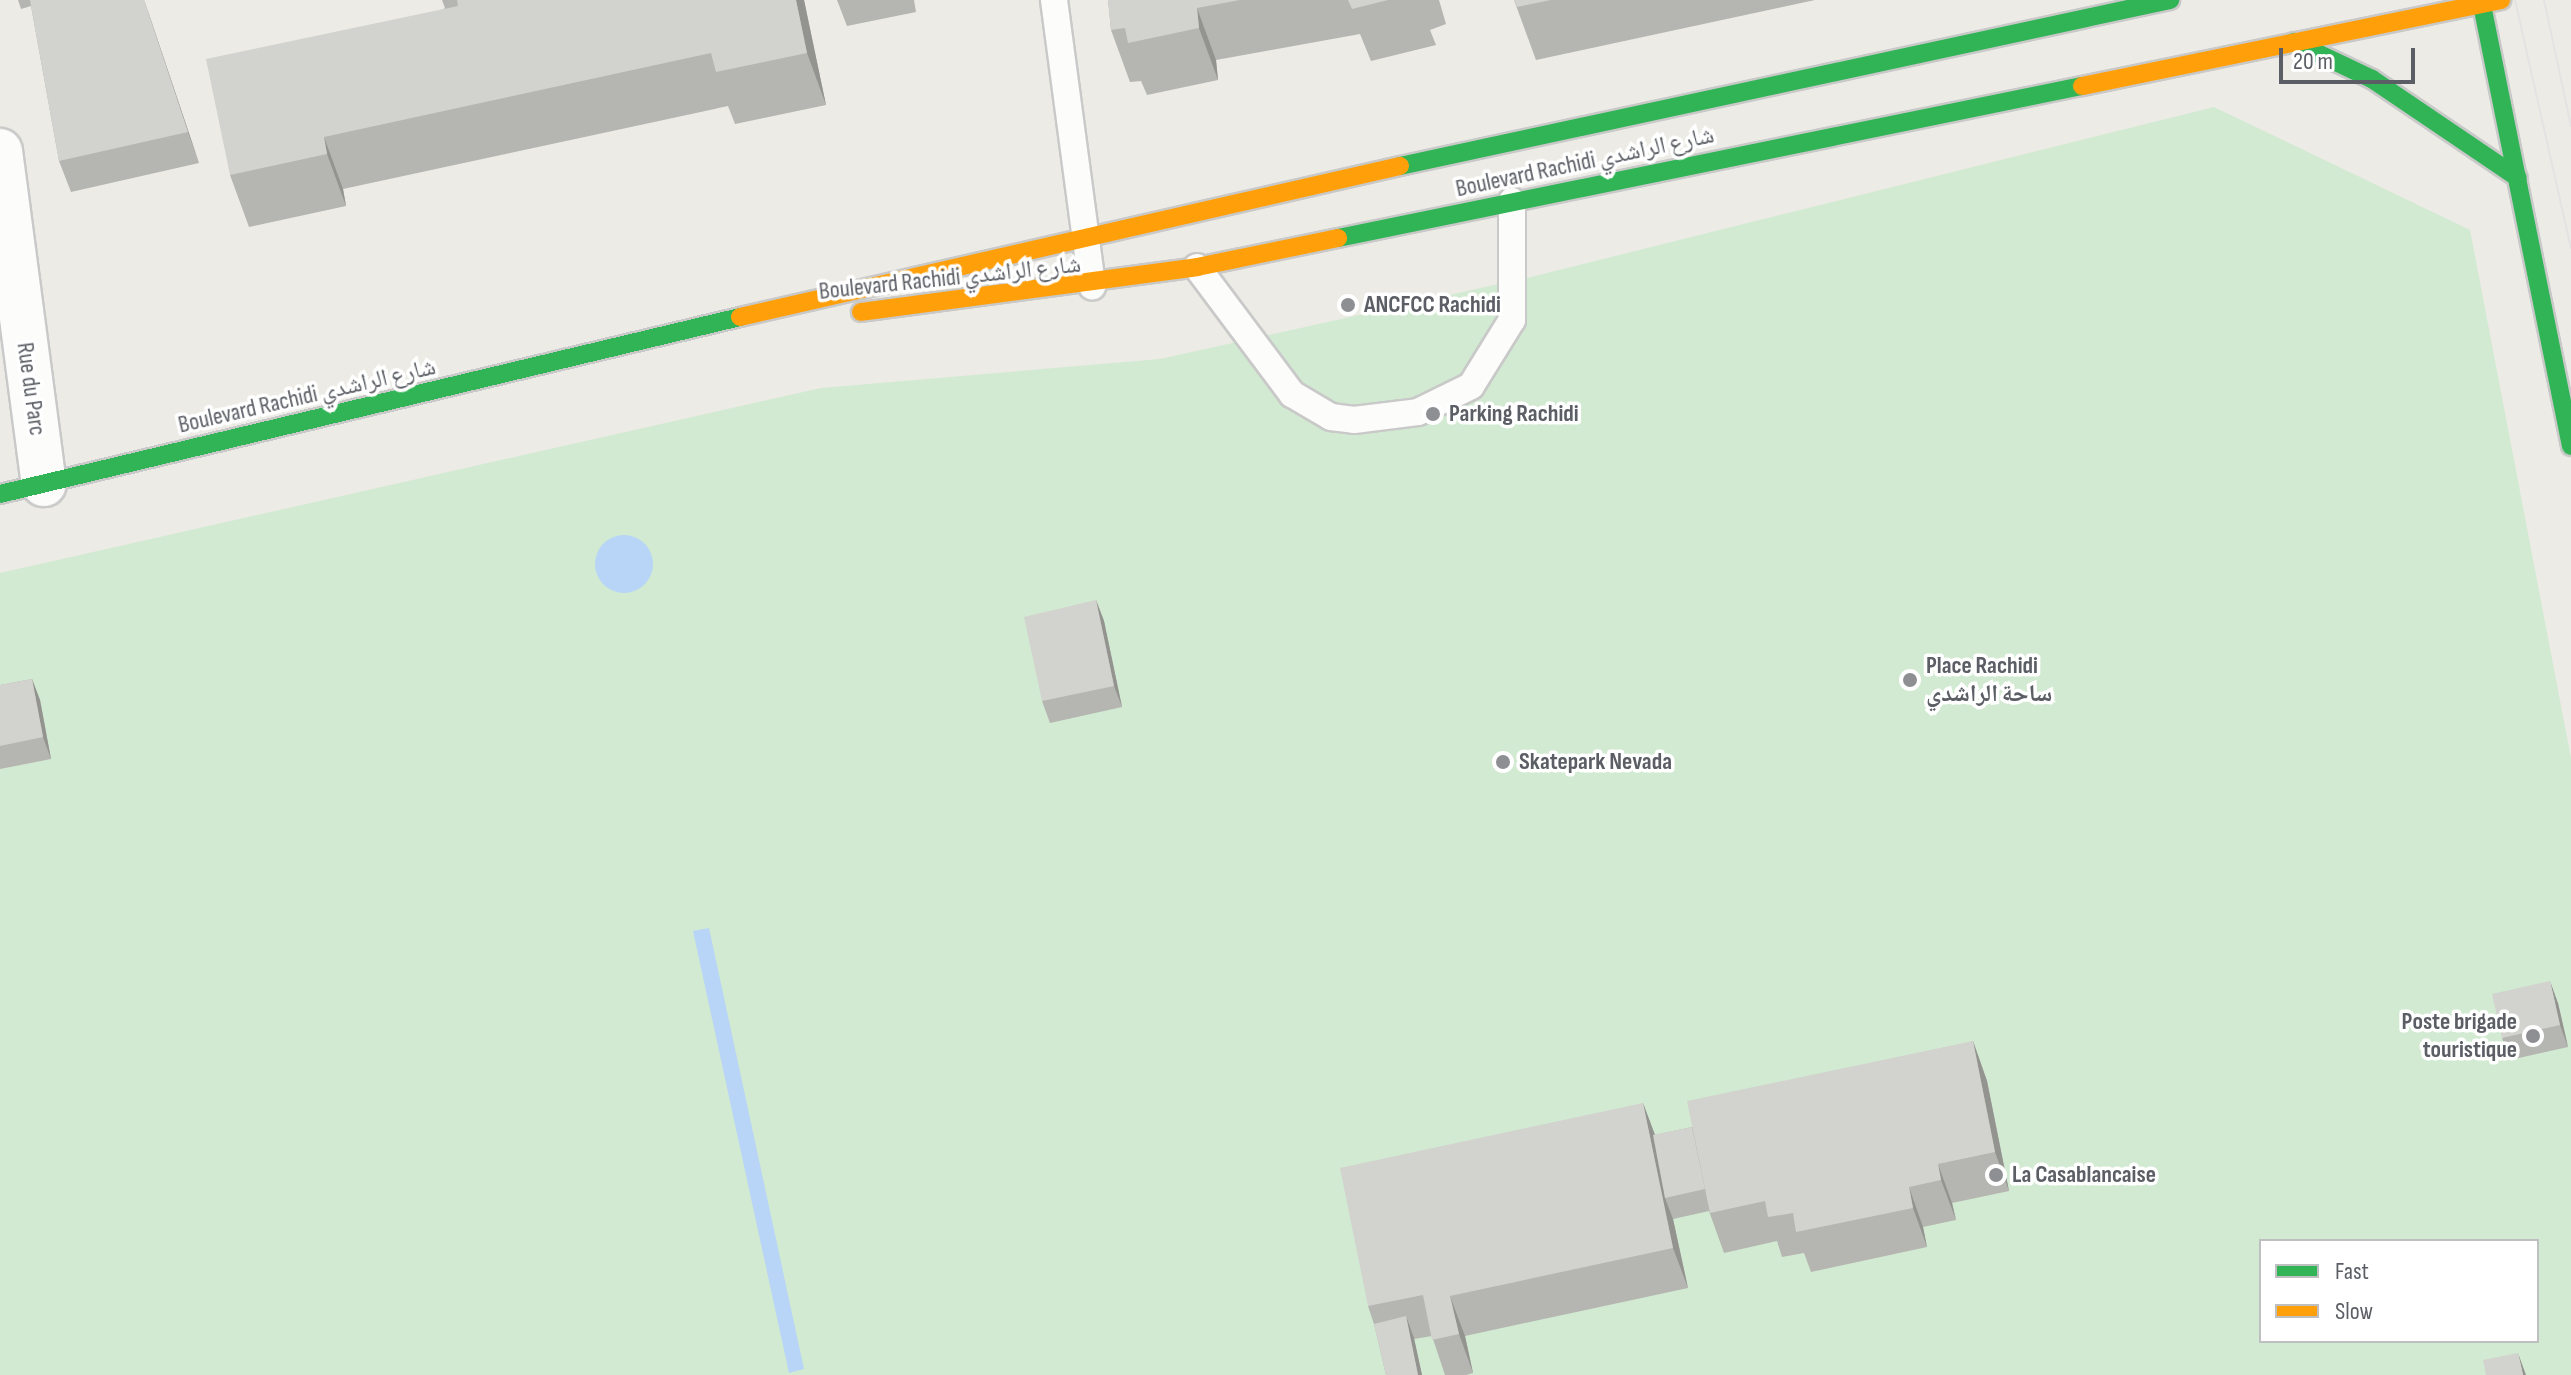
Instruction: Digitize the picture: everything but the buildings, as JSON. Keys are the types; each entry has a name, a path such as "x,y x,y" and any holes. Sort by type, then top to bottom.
{"street":[{"name":"Boulevard Rachidi شارع الراشدي","path":"0,494 1086,234 2170,0"},
{"name":"Boulevard Rachidi شارع الراشدي","path":"672,333 1092,286 1197,267 2501,0"},
{"path":"2482,3 2571,446"},
{"path":"2294,42 2392,91 2518,178"},
{"name":"Rue du Parc","path":"0,151 44,484"}],"lane":[{"path":"1054,0 1092,286"},
{"path":"1197,267 1292,394 1331,417 1354,420 1418,412 1471,386 1512,320 1512,201"}],"green space":[{"path":"2214,107 2470,230 2571,758 2571,1375 0,1375 0,573 821,388 1160,359 1535,276"}],"water":[{"path":"624,535 635,537 644,544 651,553 651,575 644,584 635,591 624,593 613,591 604,584 597,575 595,564 597,553 604,544 613,537"},
{"path":"709,928 804,1369 789,1373 693,931"}],"tram line":[{"path":"2515,0 2571,248"},
{"path":"2544,0 2571,126"}],"traffic: fast":[{"path":"1400,166 2170,0"},
{"path":"2481,0 2571,446"},
{"path":"2294,42 2372,79 2518,178"},
{"path":"1338,238 2082,86"},
{"path":"0,494 740,317"}],"traffic: slow":[{"path":"2082,86 2501,0"},
{"path":"740,317 1400,166"},
{"path":"861,312 1197,267 1338,238"}],"place":[{"name":"ANCFCC Rachidi","path":"1348,305"},
{"name":"Parking Rachidi","path":"1433,414"},
{"name":"Place Rachidi ساحة الراشدي","path":"1910,680"},
{"name":"Skatepark Nevada","path":"1503,762"},
{"name":"Poste brigade touristique","path":"2533,1036"},
{"name":"La Casablancaise","path":"1996,1175"}]}
